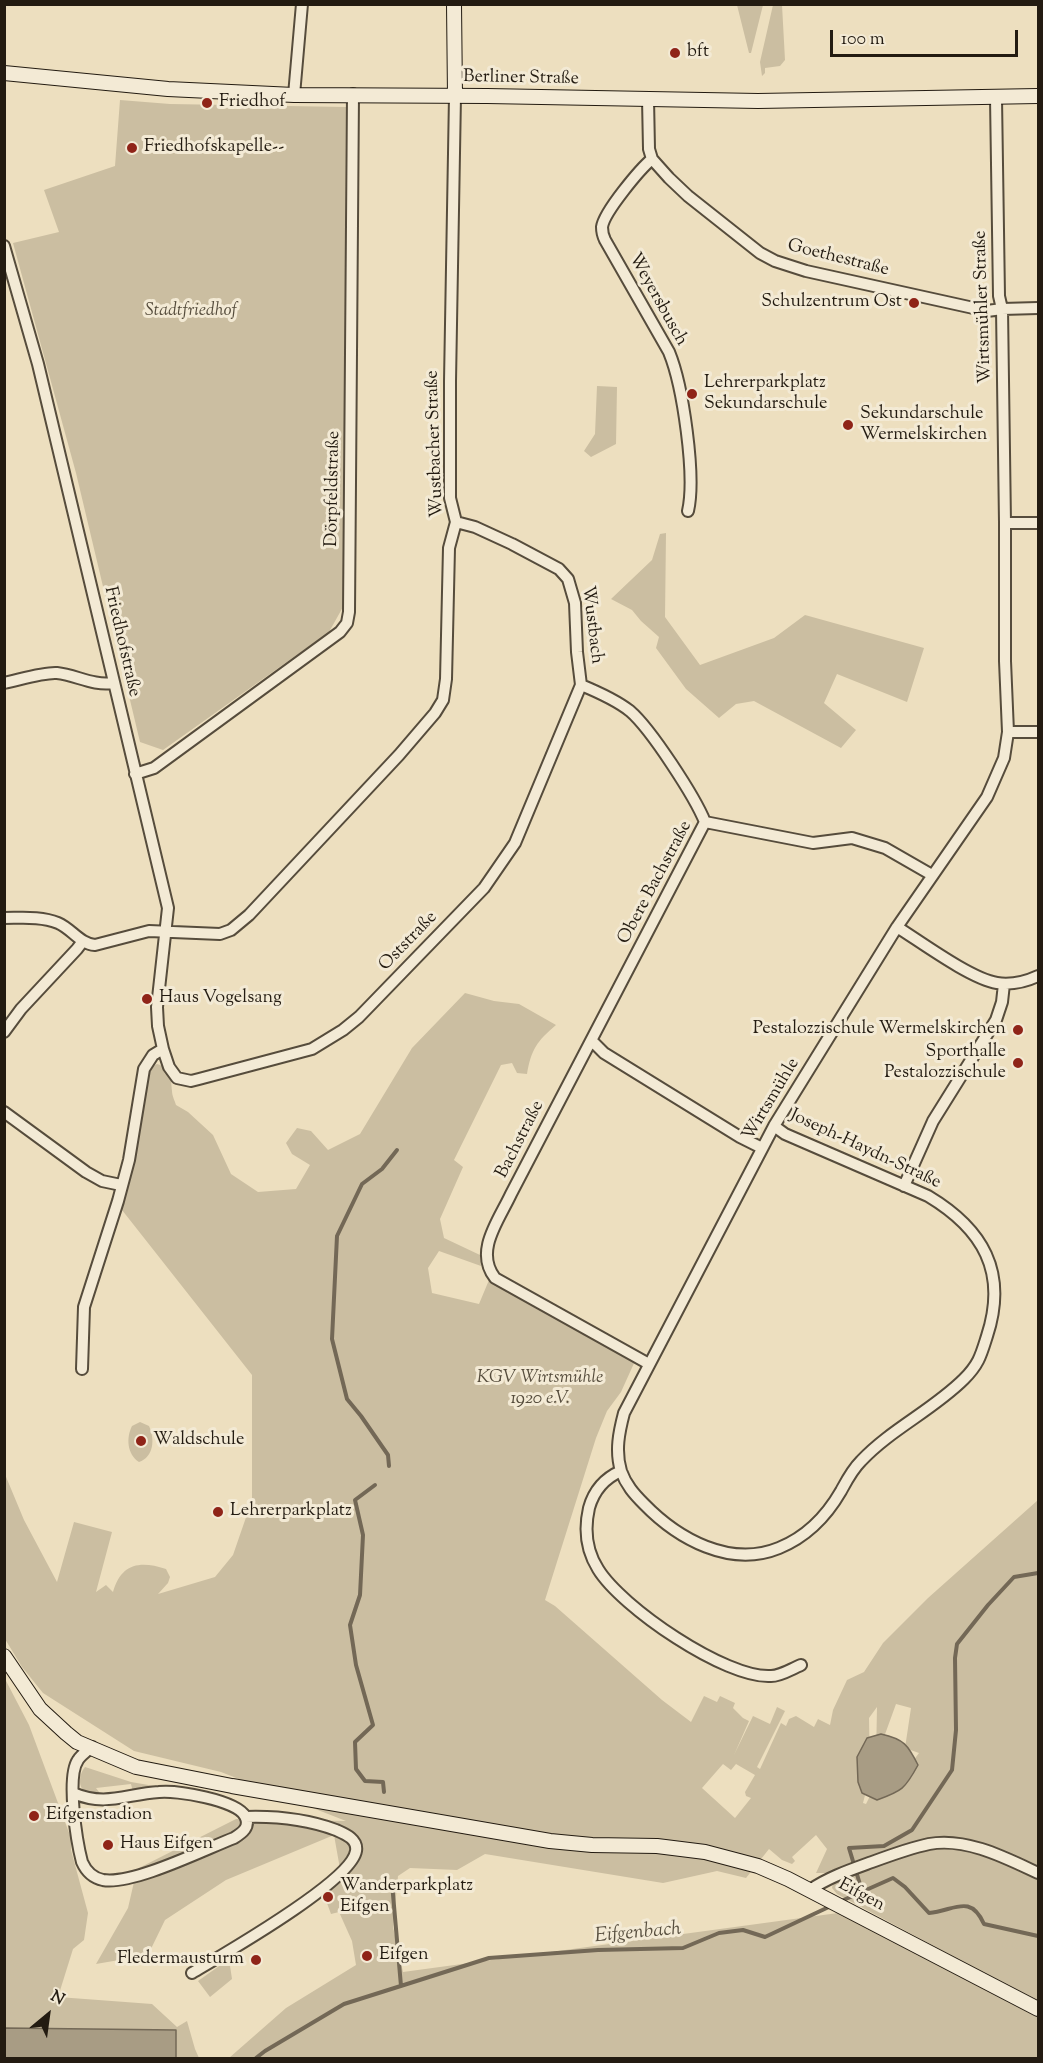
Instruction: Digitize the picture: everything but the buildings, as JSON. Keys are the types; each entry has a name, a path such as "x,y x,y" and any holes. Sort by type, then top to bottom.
{"main road":[{"path":"454,4 455,96"},
{"name":"Berliner Straße","path":"4,73 187,90 294,96 353,94 758,101 1038,96"},
{"name":"Eifgen","path":"4,1656 31,1694 46,1703 92,1747 125,1763 156,1772 523,1837 567,1843 657,1846 705,1851 758,1866 814,1892 1038,2008"}],"street":[{"path":"294,96 302,4"},
{"name":"Dörpfeldstraße","path":"135,774 154,768 340,632 347,623 350,612 353,94"},
{"name":"Wustbacher Straße","path":"83,941 95,945 149,931 220,934 231,930 310,850 435,712 442,700 446,680 449,548 456,522 450,498 455,96"},
{"name":"Wirtsmühler Straße","path":"996,98 999,296 1002,309 1005,661 1008,732"},
{"path":"648,99 652,159"},
{"name":"Goethestraße","path":"652,159 688,196 748,244 775,261 806,272 987,311 1038,308"},
{"name":"Weyersbusch","path":"652,159 641,169 610,212 603,223 602,230 605,240 669,352 675,368 681,393 689,459 691,492 688,511"},
{"name":"Friedhofstraße","path":"4,246 38,364 168,908 158,1007 158,1026 163,1049"},
{"name":"Wustbach","path":"456,522 475,527 546,561 568,579 575,603 581,685 602,694 631,712 653,737 692,797 705,822"},
{"path":"1005,523 1038,523"},
{"path":"4,683 55,673 106,684 113,682"},
{"name":"Oststraße","path":"163,1049 173,1074 181,1080 191,1081 312,1049 330,1039 359,1017 476,896 504,861 515,843 534,800 581,685"},
{"path":"1008,732 1038,732"},
{"name":"Wirtsmühle","path":"621,1471 618,1450 621,1424 628,1403 774,1126 897,927 992,789 1004,758 1008,732"},
{"name":"Obere Bachstraße","path":"592,1041 705,822 813,843 852,838 885,848 932,876"},
{"path":"4,918 57,922 83,941 21,1009 4,1032"},
{"path":"897,927 972,973 994,982 1004,984 1023,982 1038,976"},
{"path":"904,1186 933,1121 996,1020 1002,1002 1004,984"},
{"path":"592,1041 611,1058 740,1137 762,1148"},
{"name":"Bachstraße","path":"592,1041 490,1237 487,1247 487,1264 495,1278 650,1364"},
{"path":"82,1369 84,1306 129,1160 144,1069 153,1054 163,1049"},
{"path":"4,1112 86,1172 102,1180 122,1185"},
{"name":"Joseph-Haydn-Straße","path":"621,1471 629,1488 654,1515 680,1534 706,1547 727,1553 760,1553 776,1550 805,1534 819,1521 837,1497 852,1471 870,1451 964,1379 984,1352 996,1296 984,1246 971,1230 944,1206 785,1134 774,1126"},
{"path":"621,1471 611,1476 597,1491 591,1502 585,1527 591,1556 599,1571 611,1585 644,1615 665,1630 709,1657 730,1666 749,1673 771,1676 782,1674 801,1665"},
{"path":"92,1747 75,1766 73,1806 82,1862 91,1874 102,1880 143,1874 234,1838 246,1827 246,1817"},
{"path":"73,1793 97,1801 161,1791 213,1800 238,1810 246,1817 281,1816 312,1822 350,1837 356,1845 356,1853 345,1870 316,1893 266,1928 192,1973"},
{"path":"814,1892 825,1879 893,1854 931,1844 960,1844 985,1851 1038,1873"}],"green space":[{"path":"737,5 763,5 751,53 749,53"},
{"path":"773,5 782,5 785,60 780,66 765,68 762,76 760,62"},
{"name":"Stadtfriedhof","path":"120,100 170,104 346,107 343,607 329,632 163,750 140,742 76,473 13,243 59,232 44,190 115,166"},
{"path":"597,386 617,387 616,444 591,457 584,451 595,434"},
{"path":"666,533 665,617 700,665 774,638 805,615 924,648 907,702 837,674 824,703 856,730 841,748 754,701 736,704 719,718 686,689 656,648 659,637 632,610 611,599 652,560 660,534"},
{"name":"KGV Wirtsmühle 1920 e.V.","path":"465,993 494,1001 519,1004 556,1025 536,1046 527,1074 517,1073 512,1063 501,1065 454,1160 463,1167 440,1219 444,1238 480,1255 481,1266 439,1251 428,1268 432,1293 479,1304 489,1280 635,1361 621,1392 607,1411 596,1438 545,1600 555,1606 662,1700 691,1722 704,1696 717,1702 720,1696 735,1703 733,1708 749,1721 734,1755 753,1716 770,1724 777,1707 785,1711 757,1767 760,1769 781,1723 786,1726 789,1719 796,1716 814,1727 818,1719 830,1725 833,1710 847,1680 864,1672 883,1643 928,1598 1038,1500 1038,2002 837,1894 832,1888 830,1873 816,1873 827,1849 816,1835 792,1857 795,1861 792,1864 782,1860 769,1849 746,1878 717,1871 663,1883 485,1854 457,1870 410,1868 398,1876 393,1927 403,1972 838,1913 1038,2016 1038,2058 229,2058 286,2008 356,1965 352,1941 339,1912 331,1914 324,1895 342,1880 334,1835 226,1880 165,1920 148,1955 96,1964 128,1908 137,1869 236,1819 346,1821 221,1772 134,1751 43,1693 22,1667 5,1639 4,1472 24,1520 57,1582 74,1522 112,1532 96,1592 106,1585 113,1592 121,1575 126,1570 139,1565 166,1569 170,1577 168,1583 158,1594 215,1577 233,1555 252,1500 252,1375 122,1210 135,1161 147,1075 151,1067 157,1064 168,1071 176,1105 188,1112 213,1135 231,1174 258,1192 296,1189 310,1165 292,1154 286,1143 297,1128 311,1131 328,1150 360,1134 412,1048","holes":["896,1704 911,1708 905,1748 919,1753 904,1773 870,1796 866,1804 863,1803 870,1776 869,1718 877,1707 876,1759","723,1764 731,1770 736,1764 755,1775 745,1792 746,1796 751,1798 735,1818 702,1788"]},
{"path":"140,1422 149,1426 152,1447 148,1456 139,1462 132,1455 128,1441 132,1426"},
{"path":"4,1677 29,1725 71,1838 71,1850 88,1913 84,1940 73,1949 58,1997 152,2004 177,2027 187,2021 199,2058 5,2058"},
{"path":"85,1767 131,1782 160,1787 133,1792 131,1784 96,1788 102,1796 90,1794 84,1791 80,1784 81,1773"},
{"path":"229,1959 232,1979 210,1997 198,1981"}],"shaded area":[{"path":"881,1734 895,1738 904,1744 918,1765 902,1788 877,1800 862,1793 858,1782 857,1757 867,1738"},
{"path":"5,2028 176,2030 176,2058 5,2058"}],"waterway":[{"path":"389,1466 388,1455 347,1399 332,1339 337,1236 362,1184 382,1169 397,1150"},
{"path":"375,1485 355,1500 363,1535 360,1595 350,1625 356,1665 373,1725 355,1742 356,1769 365,1781 383,1782 384,1792"},
{"path":"862,1891 849,1848 884,1846 912,1830 952,1770 956,1730 955,1658 957,1644 1014,1577 1038,1573"},
{"name":"Eifgenbach","path":"839,1902 893,1878 905,1887 929,1913 967,1906 979,1915 984,1924 1038,1936"},
{"path":"392,1883 401,1986"},
{"name":"Eifgenbach","path":"256,2058 344,2004 489,1958 598,1950 683,1948 719,1933 743,1930 765,1937 833,1905"}],"place":[{"name":"bft","path":"675,53"},
{"name":"Friedhof","path":"207,103"},
{"name":"Friedhofskapelle--","path":"132,148"},
{"name":"Schulzentrum Ost","path":"914,303"},
{"name":"Lehrerparkplatz Sekundarschule","path":"692,394"},
{"name":"Sekundarschule Wermelskirchen","path":"848,425"},
{"name":"Haus Vogelsang","path":"147,999"},
{"name":"Pestalozzischule Wermelskirchen","path":"1018,1030"},
{"name":"Sporthalle Pestalozzischule","path":"1018,1063"},
{"name":"Waldschule","path":"141,1441"},
{"name":"Lehrerparkplatz","path":"218,1512"},
{"name":"Eifgenstadion","path":"34,1816"},
{"name":"Haus Eifgen","path":"108,1845"},
{"name":"Wanderparkplatz Eifgen","path":"328,1897"},
{"name":"Eifgen","path":"367,1956"},
{"name":"Fledermausturm","path":"256,1960"}]}
